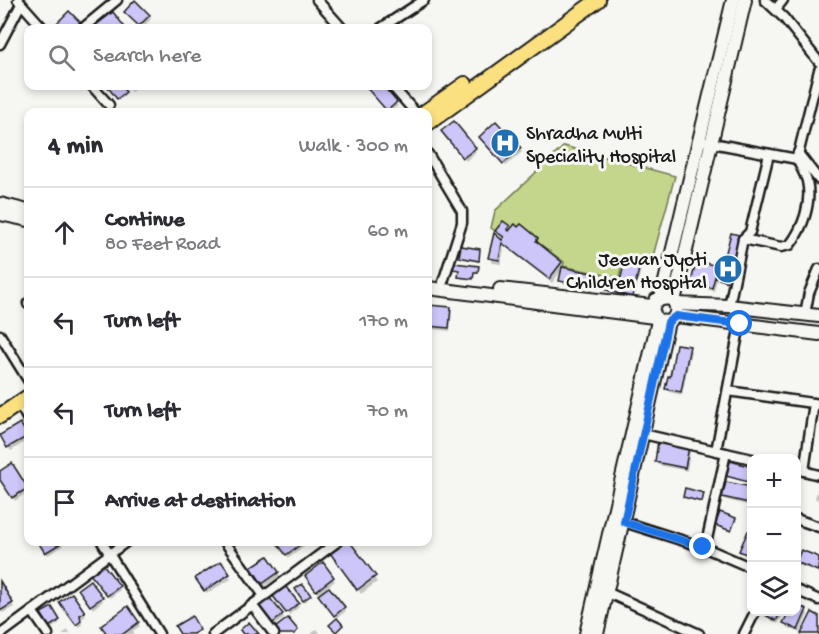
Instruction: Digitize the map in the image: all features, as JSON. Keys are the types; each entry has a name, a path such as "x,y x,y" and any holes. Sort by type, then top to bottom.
{"main road":[{"path":"431,108 584,0"},
{"path":"432,120 598,0"},
{"path":"597,634 602,590 705,141 733,0"},
{"path":"705,141 745,0"},
{"path":"0,204 24,210"},
{"path":"0,214 24,219"},
{"path":"432,281 819,334"},
{"path":"432,288 665,311 729,306 819,316"},
{"path":"585,634 624,522 644,434 665,311"},
{"path":"0,416 24,407"},
{"path":"0,426 24,408"}],"street":[{"path":"88,24 117,0"},
{"path":"317,0 338,24"},
{"path":"387,24 424,0"},
{"path":"765,0 776,9 819,62"},
{"path":"776,9 783,0"},
{"path":"0,44 20,2 39,24"},
{"path":"743,239 782,247 790,245 798,235 808,194 806,179 797,156 819,70"},
{"path":"96,90 109,105"},
{"path":"396,90 411,108"},
{"path":"705,141 769,154 797,156 819,180"},
{"path":"729,306 743,239 750,232 769,154"},
{"path":"432,161 462,211 462,223 443,282"},
{"path":"805,314 808,293 819,269"},
{"path":"716,451 740,324"},
{"path":"0,335 24,374"},
{"path":"728,391 817,404 801,466"},
{"path":"644,434 747,458"},
{"path":"705,548 726,453"},
{"path":"801,470 819,474"},
{"path":"801,521 819,527"},
{"path":"624,522 705,548 747,566"},
{"path":"104,546 159,634"},
{"path":"1,634 120,546"},
{"path":"228,546 264,596"},
{"path":"213,634 326,546"},
{"path":"602,590 699,634"},
{"path":"801,592 819,600"},
{"path":"252,605 274,634"},
{"path":"32,611 48,634"},
{"path":"744,634 752,616"}],"green space":[{"path":"564,146 675,176 650,267 623,260 619,278 563,266 564,262 537,242 538,238 521,224 518,227 515,224 509,231 510,226 503,221 495,231 491,228 495,211"}],"building":[{"path":"135,0 150,15 141,24 137,24 124,12"},
{"path":"69,11 80,22 78,24 56,24"},
{"path":"113,12 122,24 97,24"},
{"path":"110,90 124,90 126,92 117,99"},
{"path":"369,90 386,90 397,102 390,108 384,108"},
{"path":"454,121 476,148 463,158 441,131"},
{"path":"496,121 521,148 503,164 479,137"},
{"path":"503,221 510,226 507,229 509,231 515,224 518,227 521,224 538,238 536,241 562,262 549,279 502,243 499,260 488,258 494,233 502,240 504,237 495,231"},
{"path":"731,233 743,236 731,283 719,279"},
{"path":"461,246 480,249 479,261 459,257"},
{"path":"625,261 640,265 632,297 606,290 609,278 620,281"},
{"path":"696,261 718,266 712,288 691,283"},
{"path":"454,263 479,266 478,272 474,272 473,279 458,277 459,270 453,269"},
{"path":"562,267 596,274 593,287 559,281"},
{"path":"432,305 451,307 449,328 432,326"},
{"path":"676,344 690,346 681,392 665,389 668,376 670,377"},
{"path":"20,423 24,430 24,438 7,448 0,435"},
{"path":"658,441 689,447 685,468 655,462"},
{"path":"730,461 747,466 747,482 726,476"},
{"path":"12,463 24,482 24,490 12,498 0,480 0,471"},
{"path":"726,482 747,486 747,503 722,497"},
{"path":"685,488 704,493 702,502 683,497"},
{"path":"720,512 736,518 731,531 715,525"},
{"path":"747,533 747,552 746,554 739,551"},
{"path":"41,546 56,546 45,553"},
{"path":"279,546 298,546 286,555"},
{"path":"340,546 353,546 376,576 357,590 330,553"},
{"path":"801,550 819,557 818,571 801,564"},
{"path":"268,556 279,572 262,584 251,567"},
{"path":"221,561 230,574 204,591 195,578"},
{"path":"323,562 334,577 316,591 305,576"},
{"path":"103,564 120,586 107,596 90,574"},
{"path":"90,580 103,597 90,606 78,589"},
{"path":"0,581 13,603 0,611"},
{"path":"302,584 311,595 303,601 295,589"},
{"path":"285,586 299,603 286,613 273,596"},
{"path":"329,587 345,607 334,616 318,595"},
{"path":"72,593 85,612 80,615 81,621 76,625 59,602"},
{"path":"268,596 283,614 272,624 256,606"},
{"path":"128,606 139,622 123,634 107,634 101,626"},
{"path":"52,607 60,620 49,627 41,613"},
{"path":"801,607 807,609 798,630 783,623 787,616 801,616"},
{"path":"812,612 819,616 819,634 801,634"},
{"path":"192,616 200,630 193,634 180,634 175,626"},
{"path":"767,616 779,616 776,621"},
{"path":"288,618 298,630 294,634 279,634 275,628"},
{"path":"337,618 343,625 336,632 329,625"},
{"path":"249,622 259,634 243,634 240,630"}],"place":[{"name":"Shradha Multi Speciality Hospital","path":"505,143"},
{"name":"Jeevan Jyoti Children Hospital","path":"728,269"}],"route":[{"path":"703,547 624,522 668,322 676,316 740,324"}]}
